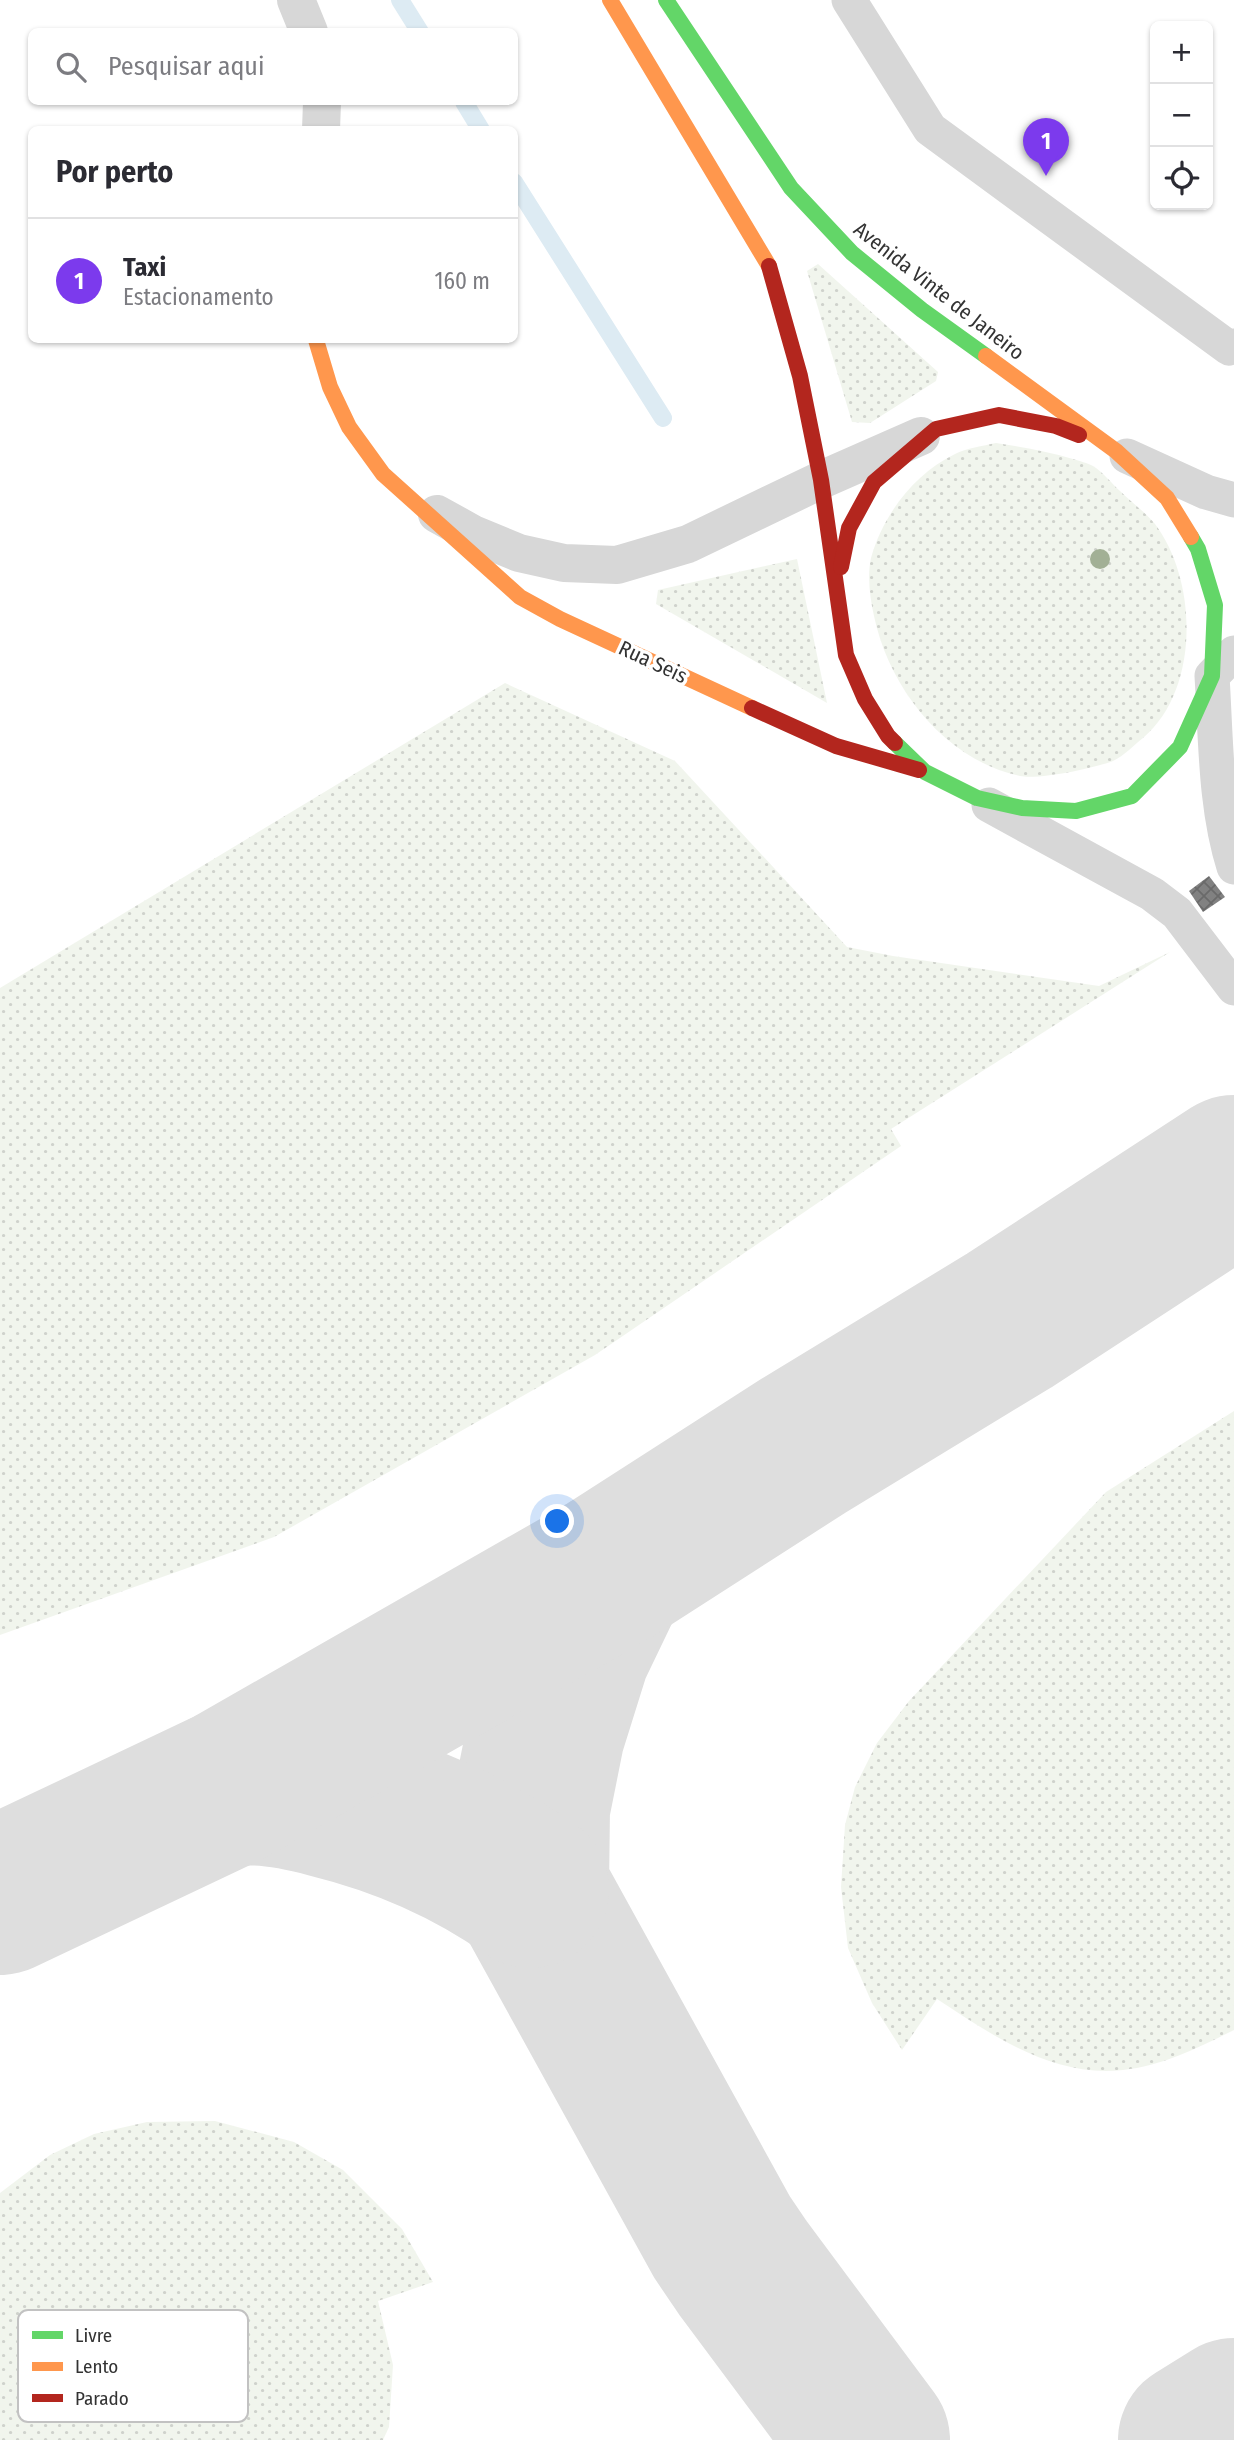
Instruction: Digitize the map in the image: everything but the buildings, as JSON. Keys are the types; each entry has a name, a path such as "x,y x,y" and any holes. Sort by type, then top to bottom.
{"street":[{"path":"296,0 308,28"},
{"name":"Avenida Vinte de Janeiro","path":"610,0 767,260 800,376 821,480 846,655 865,699 888,736 925,772 977,798 1022,808 1076,811 1132,796 1180,747 1223,665 1215,605 1198,549 1167,498 1116,451 922,310 852,253 790,188 666,0"},
{"path":"321,126 322,105"},
{"name":"Rua Seis","path":"317,343 330,387 349,427 383,474 520,597 560,619 836,746 925,772"},
{"name":"Avenida Vinte de Janeiro","path":"837,588 849,528 874,482 936,429 999,415 1056,426 1116,451"},
{"name":"Rua Seis","path":"412,500 473,534 519,552 564,563 617,565 688,544 821,480 936,429"}],"lane":[{"path":"849,0 930,129 1230,348 1234,346"},
{"path":"1116,451 1206,492 1234,500"},
{"path":"1223,665 1223,816 1234,867"},
{"path":"977,798 1152,894 1177,913 1234,988"}],"shaded area":[{"path":"818,264 938,372 936,381 870,423 852,422 807,271"},
{"path":"996,443 1054,454 1097,469 1155,524 1169,548 1179,575 1185,604 1186,634 1183,664 1175,692 1162,717 1143,738 1113,761 1081,770 1029,777 993,767 968,754 945,737 925,717 907,694 882,643 871,602 869,572 871,558 883,526 902,497 940,462 959,452"},
{"path":"797,559 827,703 656,604 658,590"},
{"path":"505,683 675,761 847,947 1099,986 1170,952 891,1129 901,1146 595,1355 274,1537 0,1635 0,988"},
{"path":"1234,1411 1234,2030 1166,2060 1138,2068 1097,2071 1048,2061 1024,2051 937,1999 902,2050 872,2003 848,1948 841,1887 845,1825 855,1787 877,1743 909,1701 1106,1492"},
{"path":"215,2121 294,2142 343,2170 402,2229 433,2282 378,2301 393,2365 389,2427 383,2440 0,2440 0,2193 50,2155 94,2134 147,2122"}],"waterway":[{"path":"400,0 418,28"},
{"path":"466,105 479,126"},
{"path":"518,188 663,418"}],"taxiway":[{"path":"0,1896 228,1788 610,1570 803,1446 1010,1320 1234,1174"},
{"path":"610,1570 572,1649 546,1732 531,1807 530,1889 722,2237 871,2440"},
{"path":"228,1788 253,1786 292,1790 383,1815 459,1846 530,1889"},
{"path":"1197,2440 1234,2417"}],"traffic: fast":[{"path":"666,0 791,188 852,253 922,310 986,356"},
{"path":"895,743 925,772 977,798 1022,808 1076,811 1132,796 1180,747 1212,676 1215,605 1198,549 1191,537"}],"traffic: slow":[{"path":"610,0 769,266"},
{"path":"317,343 330,387 349,427 383,474 520,597 560,619 752,708"},
{"path":"986,356 1116,451 1167,498 1191,537"}],"traffic: jam":[{"path":"769,266 800,376 821,480 846,655 865,699 895,743"},
{"path":"841,567 849,528 874,482 936,429 999,415 1056,426 1079,435"},
{"path":"752,708 836,746 919,770"}],"place":[{"name":"Taxi","path":"1046,176"}]}
